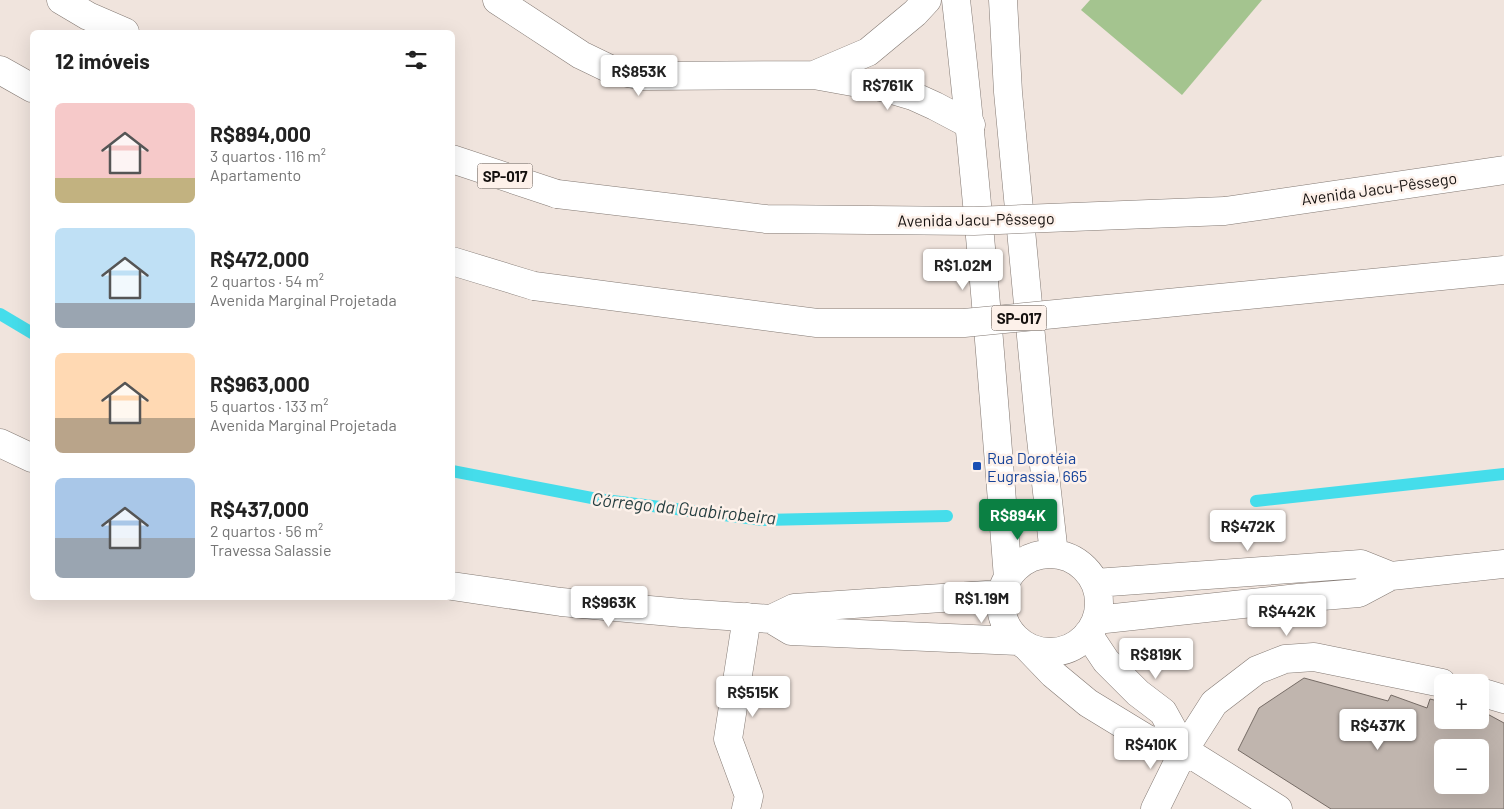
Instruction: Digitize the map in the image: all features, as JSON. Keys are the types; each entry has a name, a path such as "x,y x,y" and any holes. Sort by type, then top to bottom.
{"main road":[{"path":"61,0 88,16 120,30"},
{"path":"497,0 581,55 612,70 644,76 814,75 886,88 913,96 970,125"},
{"path":"814,75 868,52 915,13 927,0"},
{"path":"956,0 970,125 1000,461 1004,586 1000,607 1003,620 1008,631 1088,704 1147,738 1184,750 1278,809"},
{"path":"1003,0 1012,140 1054,554"},
{"path":"0,70 30,87"},
{"name":"Avenida Jacu-Pêssego","path":"455,160 556,194 766,219 974,222 1224,211 1504,170"},
{"name":"SP-017","path":"455,262 534,286 817,323 964,323 1504,270"},
{"path":"0,444 30,457"},
{"path":"455,586 561,602 759,618 791,630 1023,645 1042,653 1056,652 1079,643 1092,627 1099,607 1096,583 1085,568 1075,560 1054,554 1039,555 1028,559 1014,569 1004,586"},
{"path":"1096,583 1361,564 1391,576"},
{"path":"1092,627 1359,593 1391,576 1504,564"},
{"path":"759,618 794,608 1004,586"},
{"path":"746,809 749,796 728,739 759,618"},
{"path":"1092,627 1106,661 1138,692 1163,712 1184,750"},
{"path":"1155,809 1184,750 1214,703 1258,670 1285,659 1314,657 1434,681"},
{"path":"1489,695 1504,699"}],"green space":[{"path":"1090,0 1262,0 1182,95 1081,10"}],"building":[{"path":"1304,678 1388,701 1391,695 1427,708 1430,699 1434,700 1434,729 1489,729 1489,715 1504,723 1504,809 1331,809 1238,750 1259,708"}],"waterway":[{"name":"Córrego da Guabirobeira","path":"0,314 30,332"},
{"name":"Córrego da Guabirobeira","path":"455,472 597,499 763,520 947,516"},
{"path":"1256,501 1504,474"}],"place":[{"name":"Rua Dorotéia Eugrassia, 665","path":"977,466"}]}
